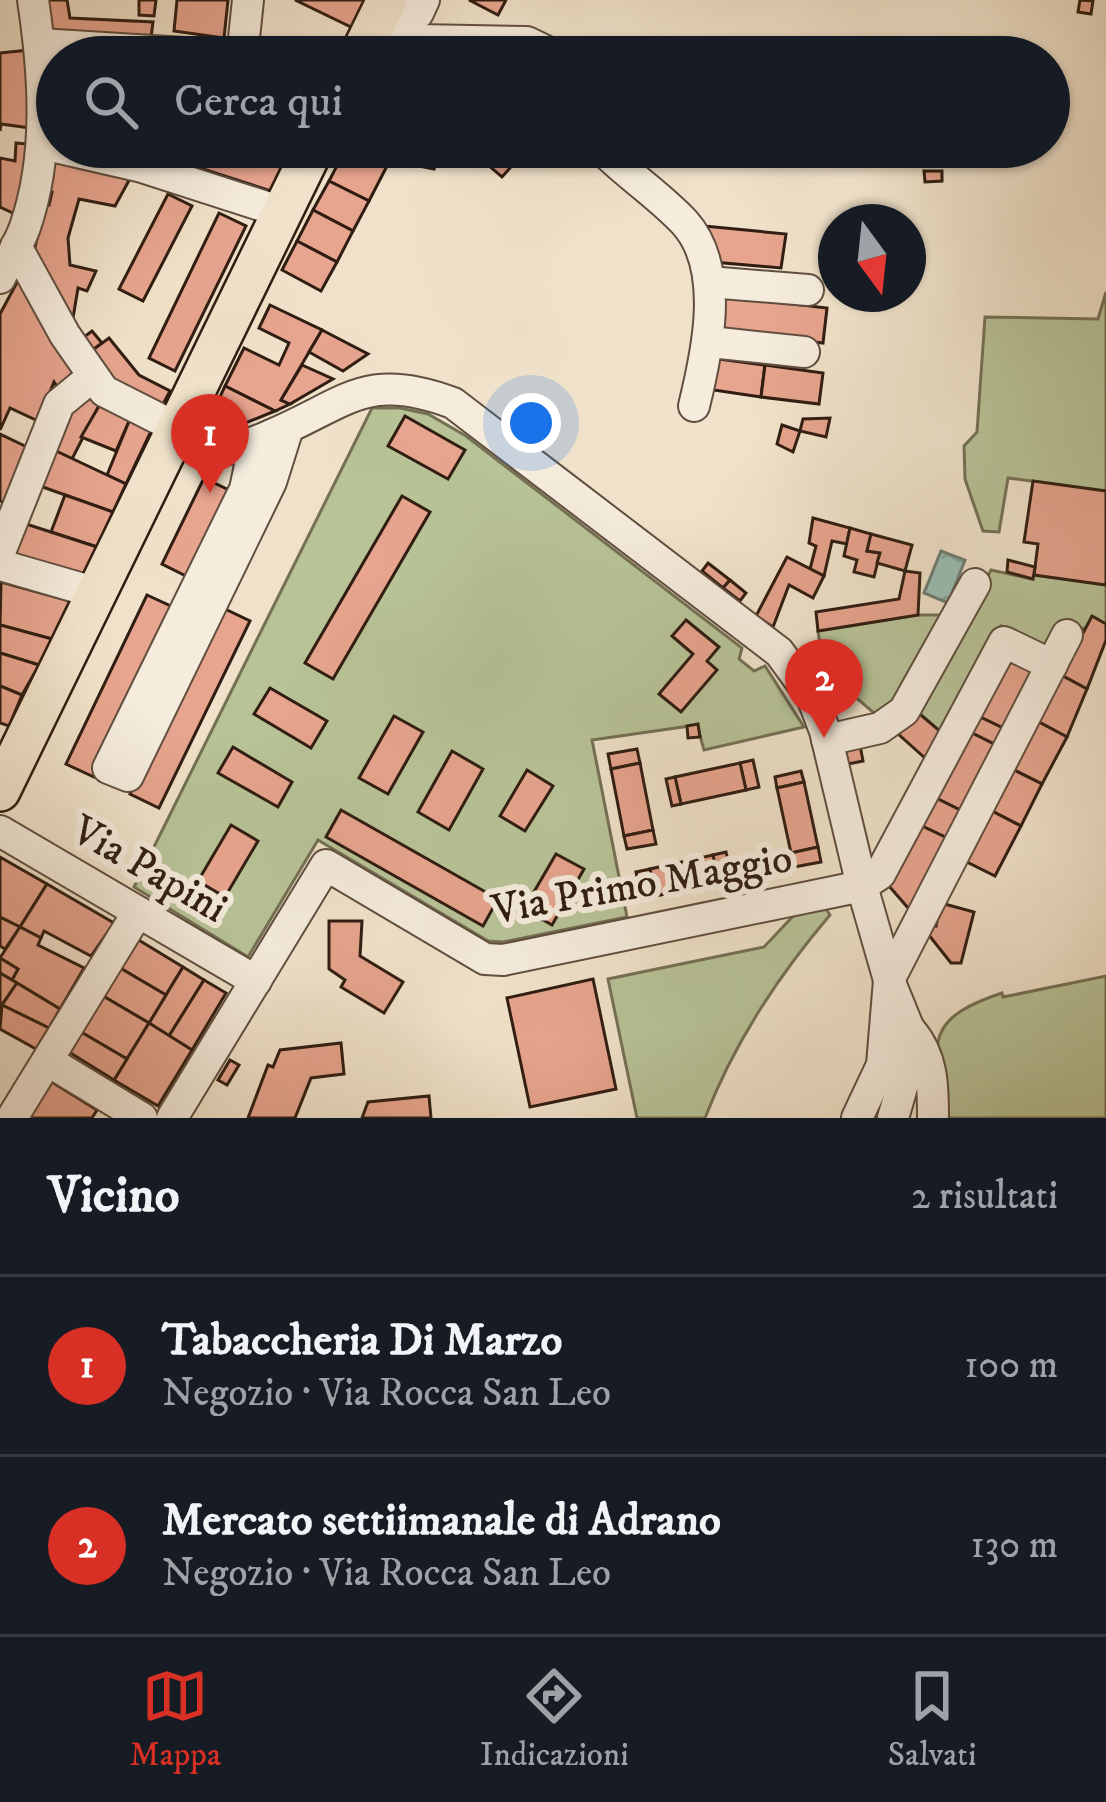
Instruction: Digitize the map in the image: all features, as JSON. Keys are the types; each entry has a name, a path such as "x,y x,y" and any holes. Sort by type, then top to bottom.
{"main road":[{"path":"0,791 304,168"}],"street":[{"path":"33,0 39,36"},
{"path":"246,36 248,0"},
{"path":"373,28 418,14 424,0"},
{"path":"373,28 461,36"},
{"path":"0,278 36,162"},
{"path":"185,168 282,212"},
{"path":"623,168 686,224 709,283 710,341 694,406"},
{"path":"14,229 93,376 119,401 175,434 218,450 255,442 357,393 384,386 419,390 454,403 779,652 812,697 827,740 890,980 908,1070 892,1118"},
{"path":"709,283 808,290"},
{"path":"710,341 804,352"},
{"path":"0,553 59,404 93,376"},
{"path":"255,442 245,489 108,768 128,776 271,482 288,428"},
{"path":"0,565 97,593"},
{"path":"827,740 880,728 904,711 975,584"},
{"path":"890,980 1067,635"},
{"path":"862,886 880,874 1004,642 1052,665"},
{"name":"Via Papini","path":"0,831 256,981"},
{"name":"Via Primo Maggio","path":"172,1118 326,865 485,959 503,960 862,886"},
{"path":"12,1118 138,912"},
{"path":"857,1118 899,1028"},
{"path":"899,1028 924,1046 932,1072 933,1118"},
{"path":"48,1061 142,1118"}],"green space":[{"path":"1106,292 1106,491 1008,478 999,532 983,531 965,479 964,446 977,432 985,317 1098,319"},
{"path":"372,408 428,414 466,436 742,648 739,659 754,671 765,666 804,727 704,750 697,725 592,740 627,917 488,941 318,840 248,957 134,887"},
{"path":"991,570 1032,579 1034,575 1106,585 1106,624 1092,617 1085,629 1063,622 1049,648 1001,626 941,732 915,710"},
{"path":"945,615 882,720 824,670 818,631"},
{"path":"823,905 830,915 759,1011 705,1118 637,1118 608,979 764,947 796,913"},
{"path":"1106,976 1106,1118 940,1118 939,1038 958,1013 1002,993 1003,997"}],"water":[{"path":"941,551 965,560 948,603 924,593"}],"building":[{"path":"46,0 67,0 70,18 153,22 151,36 51,35"},
{"path":"139,0 156,0 154,16 139,15"},
{"path":"177,0 228,0 224,36 174,31"},
{"path":"295,0 366,0 353,28"},
{"path":"469,0 506,0 498,15"},
{"path":"1080,0 1093,1 1091,14 1078,12"},
{"path":"29,50 30,128 1,124 0,131 0,53"},
{"path":"16,143 28,144 26,179 15,214 0,207 0,158 15,161"},
{"path":"51,168 104,168 132,175 115,206 79,199 68,238 70,265 96,271 87,291 78,288 71,330 32,260 45,204 49,205 52,192 48,191"},
{"path":"200,168 282,168 271,191"},
{"path":"336,168 386,168 369,201 329,181"},
{"path":"924,171 942,171 942,181 925,182"},
{"path":"329,181 369,201 353,231 313,210"},
{"path":"168,194 192,206 143,301 119,289"},
{"path":"313,210 353,231 337,262 297,241"},
{"path":"219,213 246,226 175,371 149,358"},
{"path":"704,226 786,234 781,268 713,262"},
{"path":"297,241 337,262 321,291 282,270"},
{"path":"21,275 80,376 60,391 54,382 38,421 10,408 0,430 0,314"},
{"path":"723,296 818,307 818,312 827,312 823,343 718,331"},
{"path":"270,305 322,330 281,400 290,404 275,411 225,386 244,348 279,365 289,343 259,328"},
{"path":"322,330 368,354 343,371 309,352"},
{"path":"92,331 102,343 90,352 80,340"},
{"path":"109,338 139,375 170,391 161,408 118,387 90,352"},
{"path":"711,358 765,365 761,397 707,389"},
{"path":"302,365 333,379 290,404 281,400"},
{"path":"765,365 823,373 819,404 761,397"},
{"path":"225,386 275,411 243,424 207,425"},
{"path":"88,389 99,406 72,459 54,450 70,407"},
{"path":"99,406 130,419 116,451 81,437"},
{"path":"405,416 465,450 448,479 388,446"},
{"path":"830,418 826,437 800,431 803,419"},
{"path":"130,419 152,429 126,484 107,475"},
{"path":"782,425 800,431 793,452 777,444"},
{"path":"0,434 27,447 6,503 0,501"},
{"path":"54,450 126,484 113,512 40,486"},
{"path":"204,478 235,493 192,579 162,564"},
{"path":"1033,481 1106,491 1106,585 1034,575 1038,544 1024,542"},
{"path":"65,495 113,512 97,547 51,532"},
{"path":"402,496 430,512 333,679 305,663"},
{"path":"813,518 850,528 847,544 832,541 824,576 810,569 816,546 809,543"},
{"path":"23,523 97,547 82,578 10,558"},
{"path":"850,528 871,534 867,551 880,553 874,577 854,572 857,560 844,556"},
{"path":"871,534 912,545 905,571 877,563 880,553 867,551"},
{"path":"787,557 824,576 813,598 789,585 773,627 756,616"},
{"path":"1008,560 1035,567 1033,579 1007,572"},
{"path":"708,563 730,580 723,588 702,571"},
{"path":"905,571 920,573 918,615 818,631 816,612 899,599"},
{"path":"730,580 746,593 740,601 723,588"},
{"path":"1,582 70,601 52,639 0,625"},
{"path":"147,595 175,608 94,777 66,764"},
{"path":"221,607 250,621 159,808 130,794"},
{"path":"1092,616 1106,624 1106,640 1087,689 1061,675"},
{"path":"686,620 719,647 707,661 717,670 681,712 659,694 693,654 672,636"},
{"path":"0,625 52,639 39,665 0,653"},
{"path":"0,653 39,665 22,695 0,686"},
{"path":"1007,655 1035,671 1005,729 976,715"},
{"path":"1061,675 1087,689 1067,737 1037,721"},
{"path":"0,686 22,695 9,726 0,723"},
{"path":"270,688 327,721 311,748 254,714"},
{"path":"915,710 941,732 926,759 896,732"},
{"path":"976,715 1005,729 996,745 968,731"},
{"path":"394,716 423,732 388,794 359,778"},
{"path":"1037,721 1067,737 1042,784 1012,769"},
{"path":"698,724 700,737 688,738 687,726"},
{"path":"968,731 996,745 962,811 934,797"},
{"path":"860,745 863,761 848,764 845,749"},
{"path":"233,747 292,782 278,807 218,773"},
{"path":"637,749 640,763 611,769 608,754"},
{"path":"452,751 483,769 449,830 418,812"},
{"path":"753,760 759,787 746,790 740,763"},
{"path":"640,763 653,830 624,836 611,769"},
{"path":"740,763 746,790 681,804 675,777"},
{"path":"1012,769 1042,784 1021,826 990,810"},
{"path":"527,770 553,786 525,831 500,816"},
{"path":"801,771 804,782 777,788 775,777"},
{"path":"675,777 681,804 672,806 666,779"},
{"path":"804,782 818,847 791,853 777,788"},
{"path":"934,797 962,811 947,838 920,825"},
{"path":"341,810 498,899 483,926 326,837"},
{"path":"990,810 1021,826 995,876 963,860"},
{"path":"231,825 258,841 225,897 198,881"},
{"path":"920,825 947,838 909,909 889,886"},
{"path":"653,830 656,844 627,849 624,836"},
{"path":"818,847 821,862 794,867 791,853"},
{"path":"726,852 732,879 718,883 713,855"},
{"path":"556,854 584,869 552,925 524,909"},
{"path":"713,855 718,883 656,896 650,869"},
{"path":"0,857 47,884 20,927 0,917"},
{"path":"650,869 656,896 642,899 636,872"},
{"path":"47,884 114,923 91,956 44,931 41,938 20,927"},
{"path":"941,903 974,912 961,963 951,963 928,934 929,925 936,926"},
{"path":"0,917 20,927 5,949 0,946"},
{"path":"329,921 362,921 360,956 403,982 384,1013 341,987 345,980 329,969"},
{"path":"20,927 41,938 38,945 84,968 60,1009 12,980 18,969 0,958"},
{"path":"137,939 183,967 166,995 120,968"},
{"path":"0,958 18,969 12,980 0,973"},
{"path":"183,967 204,980 169,1036 149,1023"},
{"path":"120,968 166,995 149,1023 103,996"},
{"path":"0,973 17,983 0,1008"},
{"path":"593,979 616,1089 530,1107 507,998"},
{"path":"204,980 226,993 192,1050 169,1036"},
{"path":"17,983 60,1009 49,1028 2,1005"},
{"path":"103,996 149,1023 127,1059 81,1032"},
{"path":"2,1005 49,1028 36,1049 0,1029"},
{"path":"149,1023 192,1050 158,1106 114,1080"},
{"path":"81,1032 127,1059 114,1080 69,1052"},
{"path":"341,1043 344,1074 311,1078 295,1118 248,1118 268,1065 273,1067 280,1050"},
{"path":"230,1060 239,1065 227,1085 218,1080"},
{"path":"47,1079 97,1110 92,1118 23,1118"},
{"path":"429,1096 431,1118 362,1118 368,1102"}],"place":[{"name":"Tabaccheria Di Marzo","path":"210,493"},
{"name":"Mercato settiimanale di Adrano","path":"824,738"}]}
